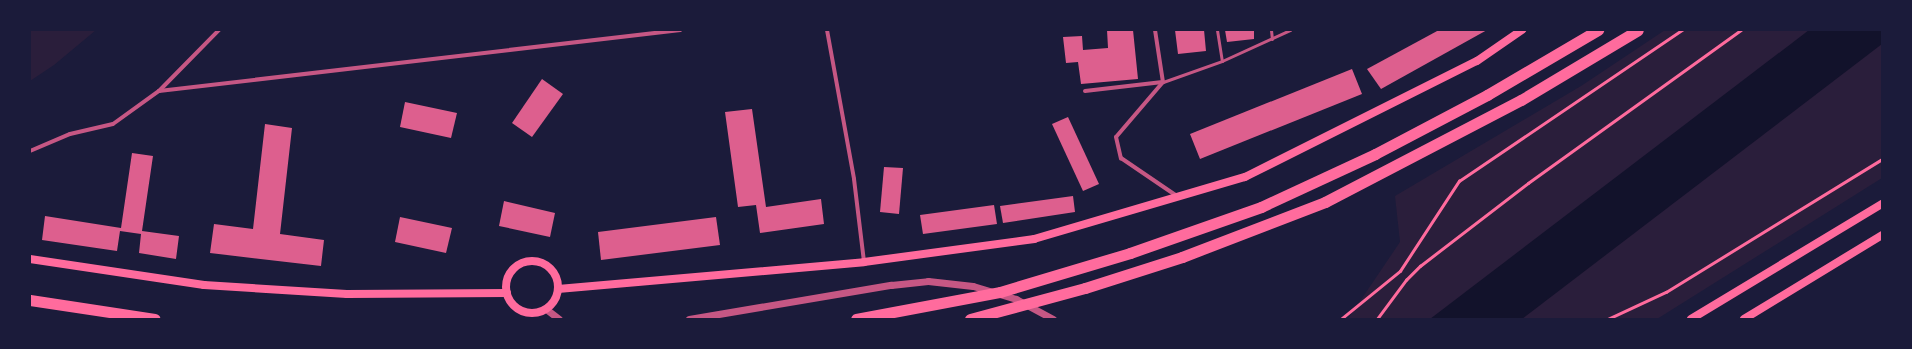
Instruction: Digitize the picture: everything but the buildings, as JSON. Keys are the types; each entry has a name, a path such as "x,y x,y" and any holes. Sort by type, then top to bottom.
{"highway":[{"path":"856,319 1000,292 1130,253 1261,207 1375,154 1487,95 1598,30"},
{"path":"970,319 1085,288 1182,257 1325,202 1521,100 1638,30"},
{"path":"30,300 155,319"}],"main road":[{"path":"558,289 864,262 1034,239 1245,177 1477,62 1522,30"},
{"path":"1691,319 1882,204"},
{"path":"1744,319 1882,235"},
{"path":"30,259 204,285 347,294 507,293"},
{"path":"531,261 548,266 557,280 558,289 556,297 546,309 538,312 522,311 515,306 507,293 507,284 515,268 531,261"}],"street":[{"path":"30,151 70,134 113,124 159,92 218,30"},
{"path":"159,92 680,30"},
{"path":"827,30 854,179 864,262"},
{"path":"1155,30 1162,82 1116,137 1121,158 1177,197"},
{"path":"1085,91 1162,82"},
{"path":"689,319 928,281 974,286 1016,299 1053,319"},
{"path":"546,309 559,319"}],"lane":[{"path":"1217,30 1222,61"},
{"path":"1271,30 1272,38"},
{"path":"1162,82 1222,61 1290,30"}],"path":[{"path":"1341,319 1400,271 1459,181 1682,30"},
{"path":"1377,319 1420,266 1528,183 1741,30"},
{"path":"1608,319 1666,292 1882,159"}],"shaded area":[{"path":"30,30 96,30 54,65 30,81"},
{"path":"1665,30 1882,30 1882,178 1657,319 1348,319 1400,242 1395,196 1581,86"},
{"path":"1809,30 1882,30 1882,44 1522,319 1430,319"}]}
